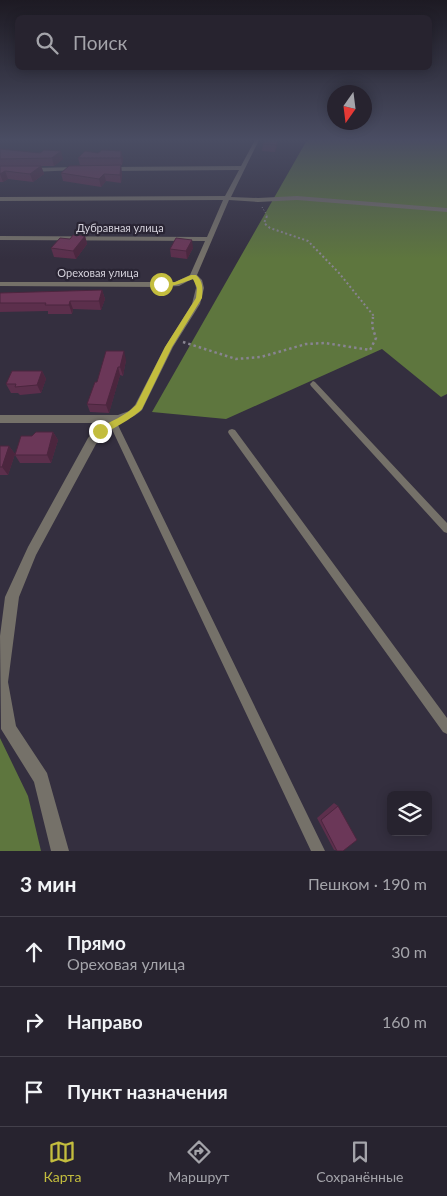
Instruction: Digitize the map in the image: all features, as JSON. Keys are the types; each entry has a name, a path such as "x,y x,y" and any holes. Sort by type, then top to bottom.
{"street":[{"path":"60,851 41,779 9,729 1,682 12,597 26,566 92,441 100,431 115,421 132,414 139,407 174,339 199,298 200,288 198,280 194,276 236,180"},
{"path":"0,199 227,198 258,200 297,198 447,210"},
{"name":"Дубравная улица","path":"0,238 209,239"},
{"name":"Ореховая улица","path":"0,284 176,284 194,276"},
{"path":"0,418 115,421"}],"lane":[{"path":"313,384 447,529"},
{"path":"115,421 318,851"},
{"path":"232,432 447,728"}],"path":[{"path":"174,339 236,359 261,357 306,344 325,343 370,350 376,338 372,326 373,315 339,273 308,241 270,228 264,223 268,217 266,210 258,203 258,200"}],"green space":[{"path":"284,180 447,180 447,394 441,397 382,349 226,419 152,412"},
{"path":"0,738 28,796 41,851 0,851"}],"building":[{"path":"73,235 85,236 73,251 51,248 60,238 70,239"},
{"path":"176,238 192,240 186,251 170,249"},
{"path":"102,290 99,301 70,301 69,305 0,303 0,293"},
{"path":"106,351 124,351 120,367 118,367 106,405 87,404 95,382 97,382"},
{"path":"12,371 42,371 37,385 15,387 16,384 6,384"},
{"path":"36,432 53,432 47,455 15,455 21,436 32,436"},
{"path":"0,446 9,446 2,467 0,467"},
{"path":"338,806 357,840 343,851 337,851 321,820"}],"route":[{"path":"100,431 119,419 132,414 139,407 169,347 199,298 200,288 198,280 194,276 176,284 161,284"}]}
